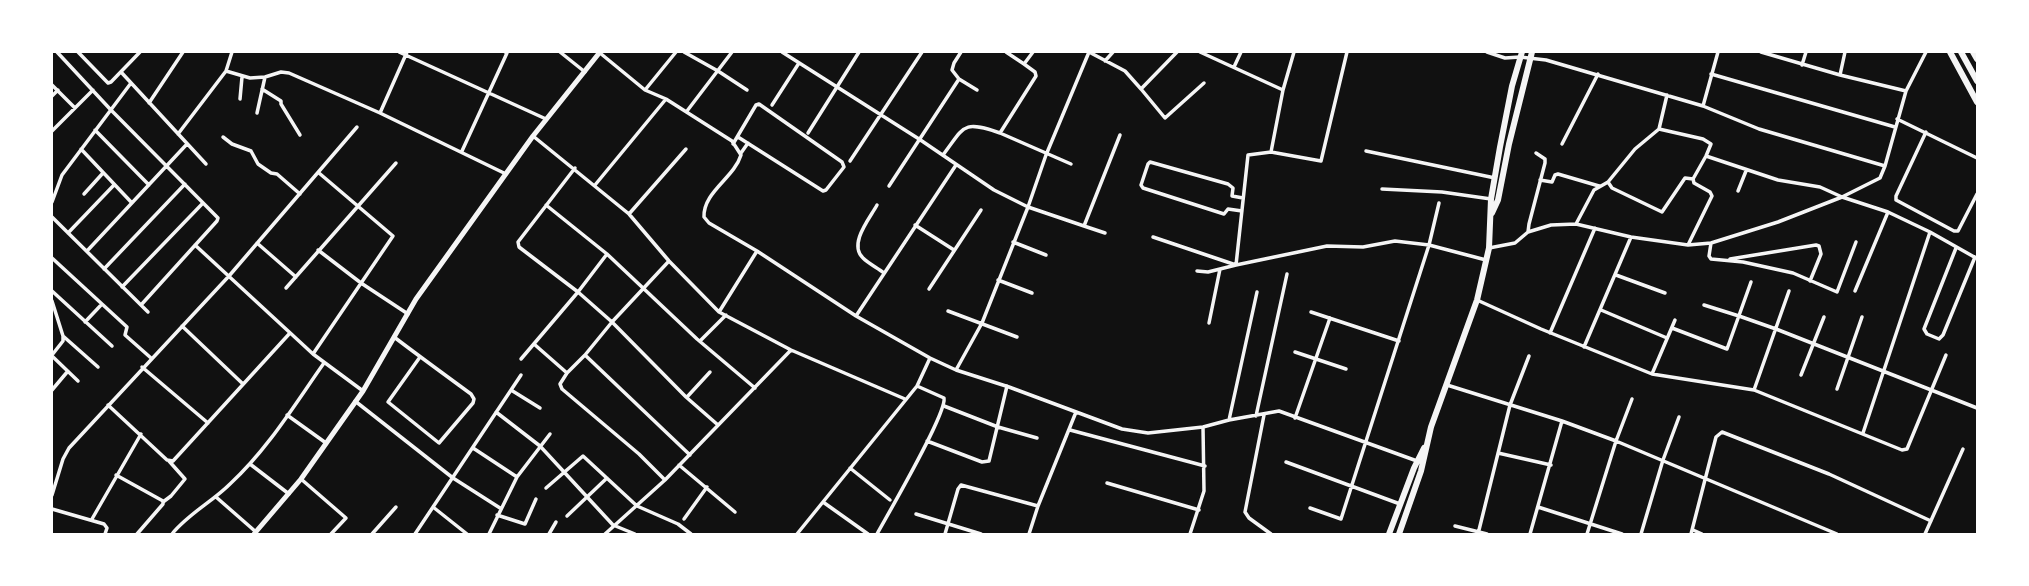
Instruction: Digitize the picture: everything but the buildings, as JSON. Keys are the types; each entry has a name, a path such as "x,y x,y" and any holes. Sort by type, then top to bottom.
{"main road":[{"path":"255,533 301,479 363,391 420,294 533,136 600,52"},
{"path":"1950,52 1977,102"},
{"path":"1961,52 1977,81"},
{"path":"1973,52 1977,59"},
{"path":"1399,534 1421,471 1427,442 1477,300 1488,248 1491,199 1511,94 1521,55"},
{"path":"1491,214 1498,200 1509,144 1532,55"},
{"path":"1389,534 1417,460 1427,442"}],"street":[{"path":"57,52 110,109 217,216 218,220 141,305"},
{"path":"78,52 106,82 110,83 140,52"},
{"path":"150,103 183,52"},
{"path":"178,134 226,71 232,52"},
{"path":"399,52 406,53 546,119"},
{"path":"462,151 507,53 505,52"},
{"path":"560,52 585,72"},
{"path":"600,52 645,90 666,99 687,111 732,141 741,153"},
{"path":"645,90 676,52"},
{"path":"684,52 718,71 747,90"},
{"path":"687,111 732,52"},
{"path":"782,52 919,139 994,190 1028,207 1104,233"},
{"path":"808,133 859,52"},
{"path":"850,161 922,52"},
{"path":"961,52 954,63 952,70 958,79 977,90"},
{"path":"1000,133 1036,76 1035,72 1006,52"},
{"path":"1024,64 1033,52"},
{"path":"956,370 982,323 1028,207 1046,155 1089,52 1125,71 1165,118 1204,83"},
{"path":"1105,61 1113,52"},
{"path":"1141,89 1177,52"},
{"path":"1200,52 1283,90"},
{"path":"1234,67 1241,52"},
{"path":"1271,152 1283,90 1294,52"},
{"path":"1236,265 1248,155 1271,152 1321,161 1347,52"},
{"path":"1486,52 1505,58 1521,55 1532,55 1703,106 1759,129 1885,166"},
{"path":"1703,106 1718,52"},
{"path":"1761,52 1802,65 1906,91"},
{"path":"1802,65 1806,52"},
{"path":"1840,75 1845,52"},
{"path":"1488,248 1515,243 1528,232 1551,225 1576,224 1631,237 1688,245 1711,243 1778,222 1842,197 1880,178 1885,166 1906,91 1926,52"},
{"path":"380,113 406,53"},
{"path":"772,105 799,63"},
{"path":"226,71 242,76 257,78 281,72 289,73 462,151 506,174"},
{"path":"121,72 206,164"},
{"path":"1562,144 1598,74"},
{"path":"1711,74 1895,127"},
{"path":"240,100 242,76"},
{"path":"257,113 265,77"},
{"path":"889,186 958,79"},
{"path":"52,202 58,182 110,109 131,83"},
{"path":"52,85 75,108"},
{"path":"262,89 281,101 281,104 300,135"},
{"path":"52,96 58,90"},
{"path":"52,131 93,90"},
{"path":"1576,224 1594,190 1608,182 1635,149 1659,129 1667,95"},
{"path":"595,185 666,99"},
{"path":"733,144 756,105 759,104 842,162 844,167 826,190 823,191 738,137"},
{"path":"1897,119 1977,158"},
{"path":"943,155 964,128 971,125 980,126 1000,133 1046,155 1071,164"},
{"path":"52,495 66,453 142,367 229,276 357,127"},
{"path":"1659,129 1708,141 1710,148 1693,178 1694,183 1710,192 1712,196 1688,245"},
{"path":"95,130 149,185"},
{"path":"1926,132 1896,196 1896,200 1954,231 1958,231 1977,194"},
{"path":"1084,226 1120,135"},
{"path":"533,136 575,168 629,214 669,261 719,312 791,350 905,400"},
{"path":"223,137 232,144 251,151 258,164 271,173 277,174 300,194"},
{"path":"738,149 744,140"},
{"path":"748,143 741,153 739,163 733,172 706,202 704,217 709,223 757,251 856,316 930,358 956,370 1006,386 1122,429 1148,433 1204,427 1230,420 1264,415 1279,411 1417,460"},
{"path":"87,251 187,144"},
{"path":"81,149 132,203"},
{"path":"629,214 686,149"},
{"path":"1366,151 1496,178"},
{"path":"1528,232 1545,159 1536,153"},
{"path":"1706,156 1746,171 1778,180 1820,187 1842,197 1888,212 1930,232 1976,258 1943,335 1939,339 1926,334 1924,329 1956,248"},
{"path":"1242,211 1228,209 1224,214 1143,188 1141,185 1150,162 1228,184 1232,188 1232,196 1243,198"},
{"path":"286,288 357,205 396,163"},
{"path":"856,316 956,165"},
{"path":"575,168 518,242 521,250 578,292 612,322 687,397 718,425"},
{"path":"1738,191 1746,171"},
{"path":"84,194 103,173"},
{"path":"313,354 393,236 318,173"},
{"path":"1540,180 1552,182 1555,175 1558,174 1600,186"},
{"path":"1608,182 1612,188 1662,212 1685,178 1693,178"},
{"path":"104,269 185,184"},
{"path":"68,233 114,185"},
{"path":"1382,189 1442,192 1491,199"},
{"path":"122,287 203,203"},
{"path":"1310,508 1341,519 1367,442 1429,245 1439,203"},
{"path":"546,205 607,254 700,341 754,388"},
{"path":"877,205 861,232 859,251 863,258 884,273"},
{"path":"929,289 981,210"},
{"path":"1854,291 1888,212"},
{"path":"52,217 148,312"},
{"path":"915,225 954,250"},
{"path":"1550,333 1595,228"},
{"path":"1863,433 1930,232"},
{"path":"1584,347 1631,237"},
{"path":"1153,238 1236,265"},
{"path":"1197,271 1208,272 1327,246 1363,247 1395,241 1429,245 1486,260"},
{"path":"1014,242 1046,255"},
{"path":"1711,243 1709,258 1727,259 1793,273 1837,292 1856,242"},
{"path":"257,243 296,277"},
{"path":"195,245 313,354 363,391"},
{"path":"1727,259 1816,245 1819,246 1821,254 1810,281"},
{"path":"318,250 361,283 408,314"},
{"path":"719,312 757,251"},
{"path":"521,359 578,292 607,254"},
{"path":"52,258 127,327 128,329 126,335 151,358"},
{"path":"665,480 639,454 562,389 560,384 567,373 612,322 669,261"},
{"path":"1209,323 1220,269"},
{"path":"1256,416 1286,274"},
{"path":"1616,275 1665,293"},
{"path":"998,280 1032,293"},
{"path":"1672,328 1727,349 1751,282"},
{"path":"52,291 112,346"},
{"path":"1754,390 1789,291"},
{"path":"1230,420 1257,292"},
{"path":"1477,300 1550,333 1652,374 1754,390 1863,433 1896,448 1907,449 1946,354"},
{"path":"52,301 53,314 64,336 98,367"},
{"path":"85,322 102,304"},
{"path":"1704,305 1776,329 1813,345 1977,408"},
{"path":"1601,310 1667,338"},
{"path":"948,311 1017,337"},
{"path":"1311,312 1399,340"},
{"path":"700,341 726,315"},
{"path":"1801,376 1824,317"},
{"path":"1837,389 1862,317"},
{"path":"1296,418 1330,318"},
{"path":"1652,374 1675,320"},
{"path":"182,326 243,384"},
{"path":"170,461 175,460 290,333"},
{"path":"64,336 63,341 52,356 78,381"},
{"path":"394,338 471,394 474,399 473,403 439,443 388,402 420,357"},
{"path":"534,344 567,373"},
{"path":"606,534 613,525 637,506 665,480 791,350"},
{"path":"1295,352 1346,369"},
{"path":"585,354 690,455"},
{"path":"1478,533 1510,405 1529,356"},
{"path":"797,534 917,386 930,358"},
{"path":"172,534 189,517 216,497 250,464 263,449 324,363"},
{"path":"142,367 208,423"},
{"path":"52,390 68,371"},
{"path":"687,397 710,372"},
{"path":"415,534 521,375"},
{"path":"1447,385 1562,421 1616,441 1837,534"},
{"path":"877,534 944,406 944,398 940,395 917,386"},
{"path":"927,441 986,462 990,457 998,427 1006,386"},
{"path":"511,390 540,408"},
{"path":"1587,534 1616,441 1632,399"},
{"path":"355,401 453,478 500,508"},
{"path":"108,405 170,461 185,479 171,496 163,502 137,534"},
{"path":"944,406 998,427 1038,438"},
{"path":"496,412 540,446 613,525 635,534"},
{"path":"1029,534 1038,506 1076,412"},
{"path":"287,415 326,443"},
{"path":"1264,415 1245,512 1249,518 1271,534"},
{"path":"1641,534 1663,460 1679,417"},
{"path":"1530,534 1551,465 1562,421"},
{"path":"1190,534 1204,492 1204,427"},
{"path":"1070,430 1205,466"},
{"path":"1702,534 1692,532 1718,433 1725,433 1829,474 1931,521"},
{"path":"92,519 141,434"},
{"path":"488,534 517,477 550,434"},
{"path":"473,448 517,477"},
{"path":"1925,534 1964,449"},
{"path":"1498,453 1551,465"},
{"path":"546,488 583,456 637,506 678,524 691,534"},
{"path":"1286,462 1352,485 1400,504"},
{"path":"250,464 288,494"},
{"path":"679,465 708,487 736,512"},
{"path":"850,468 890,500"},
{"path":"116,475 162,500 163,502"},
{"path":"567,516 606,478"},
{"path":"301,479 346,518 331,534"},
{"path":"1107,483 1199,510"},
{"path":"945,534 958,489 961,486 1038,506"},
{"path":"684,518 708,487"},
{"path":"216,497 255,533"},
{"path":"497,515 525,524 536,499"},
{"path":"823,502 868,534"},
{"path":"372,534 396,507"},
{"path":"432,507 467,534"},
{"path":"1538,507 1622,534"},
{"path":"52,509 92,519 106,526 105,534"},
{"path":"916,514 981,534"},
{"path":"549,534 556,522"},
{"path":"1455,526 1478,533 1487,534"}]}
